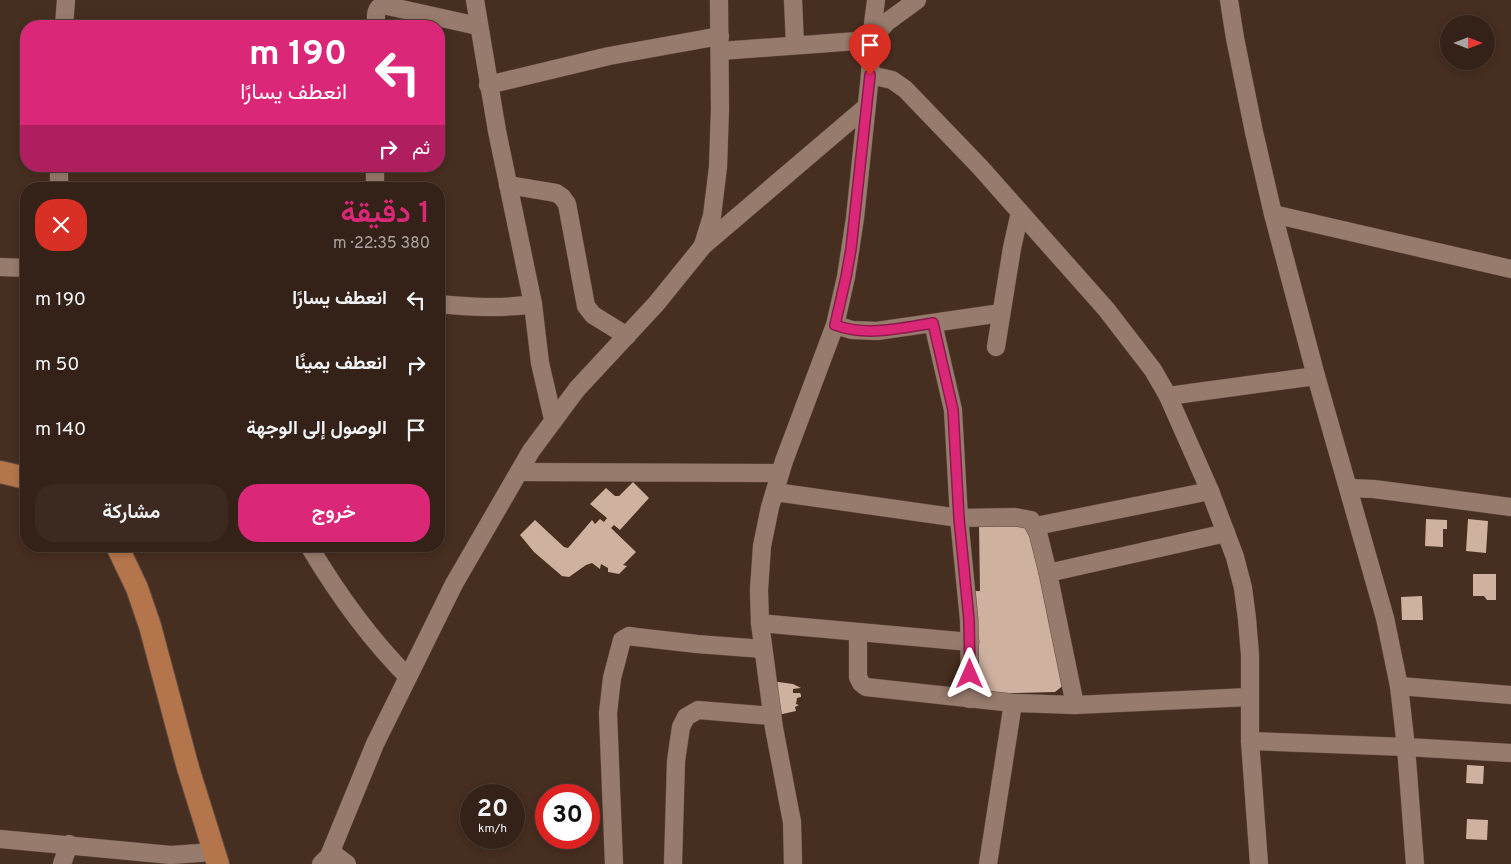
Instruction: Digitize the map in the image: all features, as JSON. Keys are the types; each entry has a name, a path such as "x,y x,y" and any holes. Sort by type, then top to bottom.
{"main road":[{"path":"0,472 20,477"},
{"path":"120,552 137,588 150,626 188,768 215,858"}],"street":[{"path":"64,20 66,0"},
{"path":"475,0 488,85 533,304 540,363 554,419"},
{"path":"703,246 712,216 716,191 720,119 719,0"},
{"path":"793,0 795,46"},
{"path":"793,864 792,822 772,716 760,623 759,590 762,546 770,507 780,473 835,325 846,277 851,249 870,75 871,40 876,0"},
{"path":"488,85 609,56 720,43 795,46 871,40 887,22 917,0"},
{"path":"1229,0 1254,132 1273,214 1384,618 1399,686 1406,747 1415,864"},
{"path":"376,20 376,12 383,5 478,26"},
{"path":"870,75 892,80 905,89 980,167 1124,330 1153,370 1168,396 1210,491 1235,557 1243,588 1250,655 1250,742 1259,864"},
{"path":"347,864 327,859 375,744 454,584 531,451 577,389 676,281 703,246 866,108"},
{"path":"508,185 549,192 562,197 567,204 586,306 593,315 627,336"},
{"path":"996,347 1012,248 1020,212"},
{"path":"1273,214 1511,269"},
{"path":"0,267 20,268"},
{"path":"445,305 486,308 533,304"},
{"path":"835,325 852,330 877,331 1001,314"},
{"path":"933,323 953,410 959,518 970,642 970,699"},
{"path":"1168,396 1316,376"},
{"path":"519,472 780,473"},
{"path":"1348,488 1374,489 1511,507"},
{"path":"1036,526 1210,491"},
{"path":"775,492 959,518 1023,517 1031,520 1036,526 1048,573 1075,705"},
{"path":"1048,573 1226,533"},
{"path":"313,552 364,628 387,656 408,677"},
{"path":"760,623 970,642"},
{"path":"858,633 858,677 866,687 1013,703 1075,705 1249,697"},
{"path":"614,864 608,713 612,678 622,640 629,636 763,649"},
{"path":"1399,686 1511,695"},
{"path":"988,864 1013,703"},
{"path":"674,864 676,761 681,727 686,717 698,710 772,716"},
{"path":"1250,742 1406,747 1511,753"},
{"path":"0,839 215,858"},
{"path":"62,864 69,844"}],"building":[{"path":"633,482 649,498 620,530 614,525 611,528 636,552 623,565 627,566 619,574 608,572 608,568 601,564 600,569 592,563 569,577 562,576 534,552 520,535 535,520 564,547 568,548 592,520 595,524 600,519 604,522 607,518 590,504 606,488 615,496 619,496"},
{"path":"1426,519 1447,520 1447,529 1443,529 1443,547 1425,546"},
{"path":"1468,519 1488,521 1486,553 1466,551"},
{"path":"979,525 1025,526 1029,528 1065,684 1055,692 985,694 976,685 975,591 980,591"},
{"path":"1473,574 1496,574 1496,600 1487,600 1484,596 1473,596"},
{"path":"1422,596 1423,620 1402,620 1401,597"},
{"path":"771,681 793,684 801,688 793,689 793,693 800,693 801,695 801,697 797,698 796,704 799,705 795,707 796,711 778,715"},
{"path":"1467,765 1484,766 1483,784 1466,783"},
{"path":"1467,819 1488,820 1487,840 1466,839"}],"route":[{"path":"870,75 851,249 835,325 852,330 877,331 933,323 953,410 959,518 969,620 970,674"}]}
